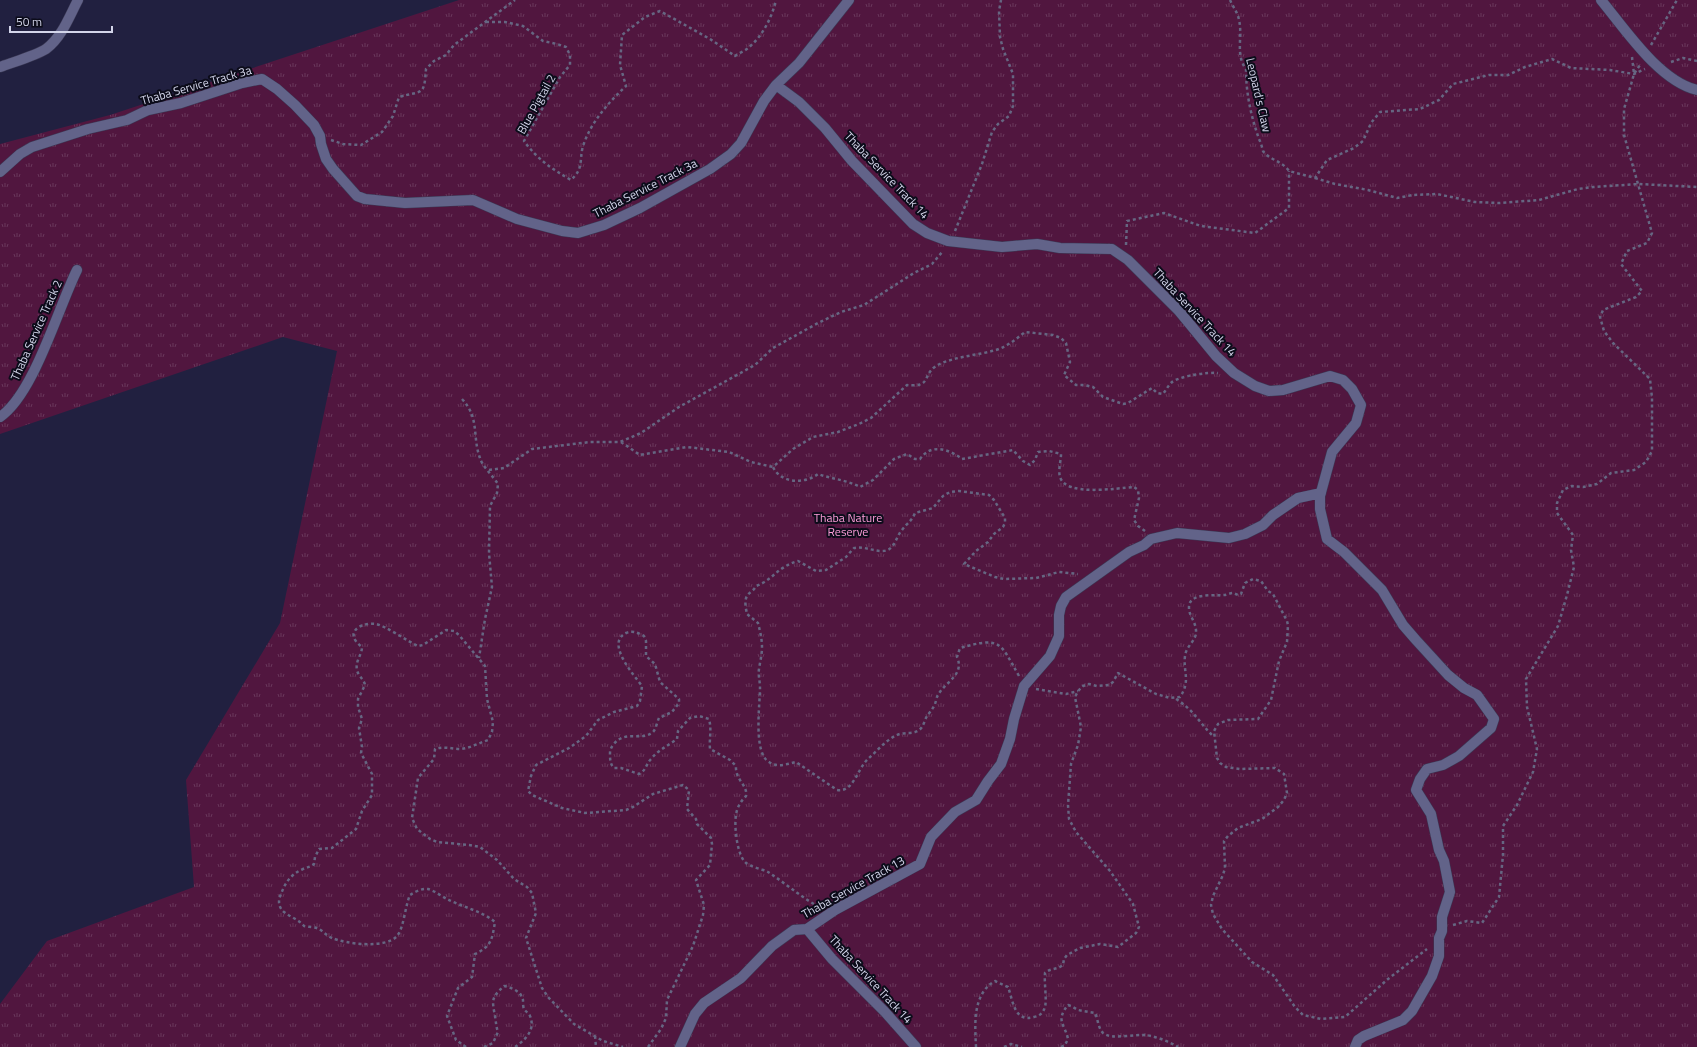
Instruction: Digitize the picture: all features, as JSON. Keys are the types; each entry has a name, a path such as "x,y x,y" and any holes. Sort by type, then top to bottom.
{"street":[{"path":"0,67 45,49 55,41 64,28 78,0"},
{"name":"Thaba Service Track 3a","path":"0,172 20,154 32,147 88,129 128,120 152,109 181,103 242,83 262,79 296,105 314,124 320,136 320,144 326,158 333,169 357,196 365,199 405,203 473,200 517,218 562,231 578,233 597,228 640,208 724,160 741,143 764,101 776,85 799,63 849,0"},
{"path":"1601,0 1629,36 1657,66 1686,88 1697,90"},
{"name":"Thaba Service Track 14","path":"776,85 799,102 825,128 852,161 913,224 927,233 948,241 1002,247 1037,244 1060,248 1112,249 1128,260 1179,311 1216,356 1234,373 1255,386 1269,391 1296,386 1308,381 1330,376 1343,380 1352,389 1361,405 1356,423 1332,452 1321,493 1320,509 1327,539 1344,552 1382,590 1403,625 1448,675 1464,688 1477,695 1494,720 1491,728 1459,756 1443,765 1427,769 1420,779 1416,790 1431,814 1439,850 1444,861 1450,892 1442,917 1439,956 1432,976 1412,1011 1403,1020 1364,1036 1358,1040 1355,1047"},
{"name":"Thaba Service Track 2","path":"0,417 14,405 25,386 44,348 77,270"},
{"name":"Thaba Service Track 13","path":"680,1047 695,1014 704,1003 741,978 772,946 794,930 807,928 835,910 920,864 931,837 956,812 976,800 1001,764 1010,739 1014,719 1024,686 1050,656 1059,636 1059,615 1061,606 1066,597 1129,552 1144,545 1151,539 1177,533 1229,538 1246,534 1263,525 1273,515 1298,498 1321,493"},
{"name":"Thaba Service Track 14","path":"807,928 832,959 885,1012 916,1047"}],"path":[{"path":"320,136 343,144 361,145 382,132 393,116 399,97 422,91 426,83 426,69 434,60 446,55 454,45 515,0"},
{"name":"Blue Pigtail 2","path":"486,22 505,22 523,26 543,41 566,47 570,55 570,65 560,77 524,141 533,153 548,166 571,180 578,173 584,146 601,112 626,86 620,64 622,35 645,17 660,11 710,39 735,56 748,48 759,36 772,16 776,0"},
{"path":"489,470 504,468 532,449 590,442 620,442 641,433 679,407 755,364 773,348 784,341 841,312 864,304 914,273 932,264 942,254 957,227 977,180 992,132 998,124 1009,116 1013,106 1013,74 1007,61 1000,37 999,11 1001,0"},
{"name":"Leopard's Claw","path":"1230,0 1240,21 1240,53 1243,66 1246,69 1247,91 1254,122 1264,152 1274,160 1285,164 1289,172 1397,198 1413,195 1437,194 1475,202 1499,203 1539,200 1578,189 1639,184 1697,187"},
{"path":"1175,699 1180,697 1186,686 1185,654 1197,633 1195,622 1188,609 1192,600 1210,594 1224,595 1233,593 1238,596 1241,594 1243,586 1248,580 1253,579 1261,581 1268,591 1273,594 1287,621 1287,642 1279,661 1271,700 1258,718 1222,721 1214,730 1217,758 1220,763 1226,767 1240,770 1275,768 1284,774 1287,793 1284,800 1270,814 1258,821 1238,828 1224,841 1225,868 1213,896 1211,905 1213,914 1222,929 1252,962 1273,975 1295,1007 1303,1014 1321,1019 1345,1017 1440,938 1453,925 1467,921 1482,923 1499,897 1503,855 1503,826 1517,805 1533,772 1537,749 1527,707 1526,679 1558,626 1574,567 1571,550 1573,535 1557,513 1556,502 1563,490 1572,486 1583,487 1597,484 1611,473 1634,470 1646,462 1652,451 1652,398 1650,379 1613,343 1604,331 1600,317 1603,310 1636,296 1642,291 1621,264 1628,251 1647,243 1652,233 1639,184 1629,157 1624,135 1624,109 1634,74 1677,0"},
{"path":"1315,178 1327,160 1354,148 1363,141 1371,123 1380,112 1420,109 1439,100 1453,84 1489,75 1508,75 1525,67 1552,59 1571,68 1610,70 1634,74 1645,69 1683,58 1697,61"},
{"path":"1128,260 1125,239 1127,221 1164,214 1201,226 1254,232 1289,208 1289,172"},
{"path":"773,467 794,449 813,438 838,432 871,418 907,386 921,386 925,382 932,368 942,362 996,350 1015,341 1025,332 1053,335 1061,338 1066,343 1070,362 1064,375 1076,385 1093,387 1103,397 1123,404 1152,388 1156,393 1162,394 1171,383 1195,374 1234,373"},
{"path":"462,399 472,413 480,460 498,484 497,493 490,506 489,553 492,587 479,658"},
{"path":"620,442 640,456 687,447 729,452 751,462 773,467"},
{"path":"773,467 776,473 788,480 798,481 814,477 818,474 832,479 852,482 860,487 873,480 894,459 907,454 915,459 920,459 931,449 942,449 953,452 962,459 1013,450 1022,462 1030,465 1035,460 1038,452 1049,451 1061,454 1060,476 1064,484 1072,488 1098,490 1134,488 1138,490 1139,498 1134,520 1138,526 1146,531 1151,539"},
{"path":"1078,691 1066,694 1024,686 1014,666 1000,646 992,642 960,648 957,657 959,662 956,676 938,694 934,706 927,715 922,727 916,732 902,733 887,741 864,763 852,784 847,789 843,791 837,790 796,762 780,765 774,764 766,760 763,755 759,738 758,722 760,687 759,670 762,646 758,623 747,614 746,600 747,595 754,591 756,586 762,584 784,566 798,561 816,570 826,570 846,557 854,548 861,546 883,551 888,549 896,543 902,529 912,521 915,513 933,508 942,496 959,490 989,495 994,500 1005,518 1004,527 994,534 988,542 976,551 964,564 995,577 1004,579 1036,578 1060,572 1097,575"},
{"path":"466,1047 456,1040 447,1016 458,988 472,977 475,954 488,946 492,939 495,922 489,916 466,908 436,892 427,889 421,890 410,895 398,936 383,943 372,944 338,940 316,928 304,926 301,922 283,911 279,904 280,896 285,883 302,869 314,864 315,857 319,849 332,848 356,829 362,811 372,795 372,774 361,753 362,747 359,728 362,719 358,707 358,699 365,685 357,670 357,663 362,647 353,637 354,630 359,626 367,624 384,626 391,632 418,646 423,645 446,630 454,631 485,666 487,699 493,722 492,732 488,740 468,748 460,749 441,747 435,750 434,759 418,778 412,818 417,829 430,839 448,844 469,844 480,847 497,860 514,879 532,893 536,913 526,938 542,988 548,997 574,1024 603,1041 623,1047"},
{"path":"648,1047 661,1029 666,1018 667,1000 693,946 703,915 704,905 696,880 710,865 712,844 711,838 697,824 696,819 687,810 689,790 683,785 676,786 653,794 626,810 585,813 557,806 532,795 528,791 531,776 536,765 569,748 586,736 598,720 614,712 637,706 640,701 642,686 624,662 619,648 622,636 634,631 644,636 646,641 646,656 655,664 660,682 679,699 680,703 672,712 659,718 653,732 646,736 630,735 620,738 610,750 612,765 614,768 621,768 640,774 644,772 650,760 656,753 677,739 678,731 690,718 700,716 709,719 712,731 710,750 730,760 736,766 735,774 747,791 746,796 741,801 736,814 736,838 743,859 750,865 766,872 820,908 835,910"},
{"path":"976,1047 975,1018 977,1007 987,988 992,983 995,981 1008,987 1012,1004 1020,1016 1028,1019 1036,1017 1042,1014 1045,1006 1044,982 1045,973 1048,970 1059,969 1063,965 1064,959 1067,955 1080,948 1100,944 1118,947 1136,933 1138,927 1133,904 1110,871 1076,832 1069,819 1068,784 1070,764 1078,745 1081,727 1076,704 1078,691 1083,686 1089,684 1109,686 1118,673 1156,694 1175,699 1183,703 1198,717 1215,738"},
{"path":"484,1047 493,1043 498,1032 495,1025 492,1003 494,997 504,986 517,991 523,998 524,1010 530,1015 532,1023 531,1030 527,1036 514,1047"},
{"path":"1061,1047 1065,1045 1068,1039 1061,1022 1061,1016 1068,1005 1078,1010 1095,1013 1100,1028 1104,1034 1110,1036 1146,1035 1163,1039 1178,1047"},
{"path":"595,1036 596,1047"},
{"path":"1004,1047 1010,1044 1022,1047"}],"green space":[{"name":"Thaba Nature Reserve","path":"459,0 1697,0 1697,1047 0,1047 0,1004 47,941 194,887 186,780 280,623 337,351 283,337 0,434 0,144 110,115"}]}
